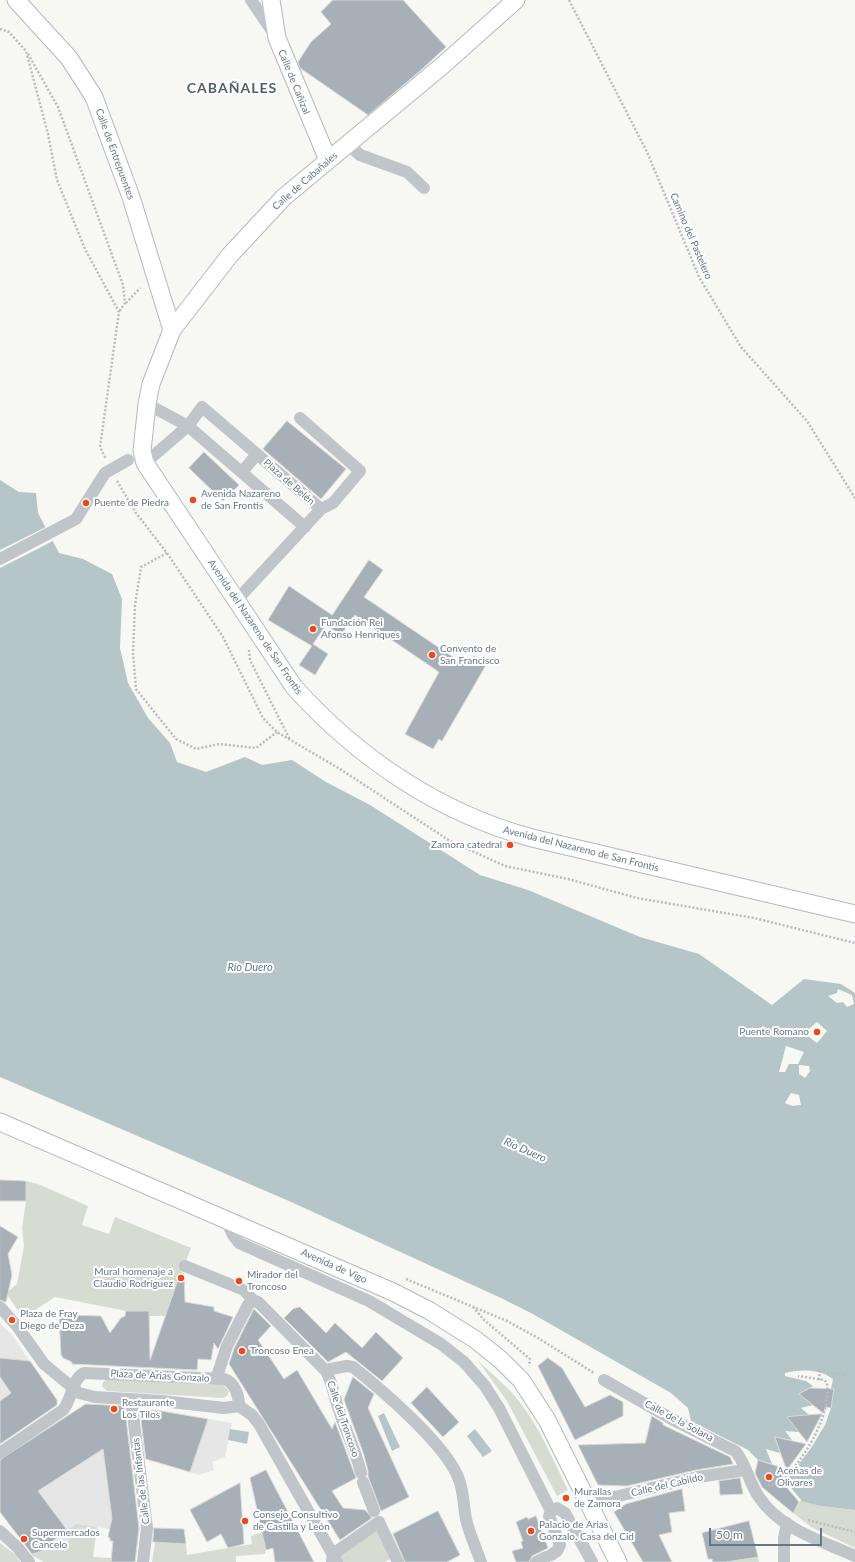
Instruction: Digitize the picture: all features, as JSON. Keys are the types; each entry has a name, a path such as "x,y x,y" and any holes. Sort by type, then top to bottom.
{"main road":[{"name":"Calle de Entrepuentes","path":"16,0 69,58 94,97 131,197 172,330"},
{"name":"Calle de Cañizal","path":"271,0 277,38 290,74 328,160"},
{"name":"Calle de Cabañales","path":"144,457 147,404 152,384 172,330 230,255 284,197 442,66 516,0"},
{"name":"Avenida del Nazareno de San Frontis","path":"144,457 236,601 294,687 344,738 386,768 433,798 503,830 855,914"},
{"name":"Avenida de Vigo","path":"0,1122 225,1218 404,1297 449,1322 485,1347 515,1373 538,1404 618,1562"}],"street":[{"path":"252,0 277,38"},
{"path":"348,144 360,155 407,172 424,188"},
{"path":"147,404 188,426 305,527"},
{"name":"Plaza de Belén","path":"144,457 188,426 202,407 321,509 236,601"},
{"path":"300,418 360,471 333,503 321,509"},
{"name":"Plaza de Belén","path":"242,472 257,454"},
{"path":"0,559 76,519 105,473 128,460 144,457"},
{"path":"225,1218 233,1235 239,1243 369,1301 441,1344 464,1362 485,1386 499,1408 551,1511 549,1520 560,1545 557,1551 544,1558"},
{"path":"185,1266 244,1290 253,1300 248,1305 227,1346 216,1378"},
{"name":"Calle del Troncoso","path":"253,1300 258,1302 325,1370 331,1381 338,1408 354,1446 362,1478 377,1517 398,1562"},
{"path":"0,1306 17,1326 46,1366 73,1389 87,1396 244,1409 259,1424 333,1557 377,1517"},
{"path":"325,1370 347,1366 353,1367 382,1390 429,1438 446,1458 460,1481 464,1497 466,1520 481,1562"},
{"name":"Plaza de Arias Gonzalo","path":"0,1453 61,1412 68,1404 73,1389 80,1376 87,1372 216,1378 230,1382 244,1409"},
{"name":"Calle de la Solana","path":"604,1380 672,1419 735,1451 741,1458 754,1490 764,1504 787,1523 855,1556"},
{"name":"Calle de las Infantas","path":"131,1399 147,1528 143,1562"},
{"name":"Calle del Cabildo","path":"590,1506 606,1499 698,1477 745,1470"},
{"path":"551,1511 557,1508 565,1513 579,1542 592,1562"},
{"path":"784,1562 784,1538 787,1523"},
{"path":"0,1531 18,1548 29,1562"}],"path":[{"name":"Camino del Pastelero","path":"569,0 647,152 699,277 741,347 807,421 855,498"},
{"path":"0,29 9,32 26,51 58,107 123,285 125,303"},
{"path":"26,51 48,134 57,180 85,249 119,312"},
{"path":"109,465 100,447 119,312 125,303 140,288"},
{"path":"115,477 136,513 167,553 223,638 263,718 277,732 340,770 450,842 505,866 568,879 637,898 754,918 855,943"},
{"path":"167,553 141,567 135,605 133,654 136,689 176,739 196,749 219,744 256,748 277,732"},
{"path":"249,650 250,660 291,740"},
{"path":"473,1307 479,1315 518,1349"},
{"path":"820,1380 820,1371 845,1375"},
{"path":"765,1484 770,1486 782,1479 822,1422 828,1385 826,1381 798,1376"}],"shaded area":[{"path":"26,1181 38,1184 88,1206 82,1225 109,1234 115,1217 191,1248 177,1284 169,1316 149,1316 148,1311 126,1311 55,1297 23,1318 6,1293 17,1284 24,1246 22,1228 26,1201"},
{"path":"0,1323 12,1335 29,1360 28,1361 0,1358"},
{"path":"478,1361 509,1390 526,1410 546,1444 568,1490 557,1496 507,1401"},
{"path":"0,1372 8,1372 0,1378"},
{"path":"0,1378 11,1393 0,1411"},
{"path":"108,1379 223,1385 229,1391 227,1396 223,1398 107,1391 102,1386 103,1382"},
{"path":"208,1419 232,1423 225,1457 212,1462 214,1470 199,1475 190,1472"},
{"path":"103,1449 112,1518 110,1529 76,1524 69,1529 68,1549 42,1549 67,1530 41,1495 34,1500 31,1496"},
{"path":"801,1500 820,1506 855,1510 855,1548 811,1527 793,1513"},
{"path":"76,1524 97,1527 93,1557 111,1558 111,1562 44,1562 31,1555 42,1551 42,1549 68,1549 69,1529"},
{"path":"377,1528 392,1558 385,1562 342,1562 338,1555"},
{"path":"262,1532 266,1550 265,1554 236,1556 236,1562 152,1562 155,1542 186,1544 187,1555 252,1544 251,1536"},
{"path":"0,1543 16,1555 20,1562 0,1562"},
{"path":"758,1557 759,1562 726,1562"}],"water":[{"name":"Río Duero","path":"0,480 19,492 36,493 38,513 59,553 83,559 112,574 122,599 120,648 128,683 148,718 170,743 177,762 206,772 245,757 262,765 292,760 326,782 370,805 480,875 528,890 640,937 699,954 772,1005 804,979 841,984 855,993 855,1510 820,1506 802,1501 786,1482 816,1438 827,1416 834,1389 831,1389 833,1379 828,1376 822,1373 810,1371 785,1373 785,1376 806,1381 813,1386 799,1394 813,1405 801,1408 809,1415 799,1432 785,1431 792,1440 775,1437 780,1453 766,1449 772,1464 758,1460 748,1450 691,1421 688,1408 671,1393 531,1313 289,1201 0,1077","holes":["838,989 852,995 854,1004 847,1007 843,1002 837,1003 828,996 837,993","817,1022 827,1031 817,1043 804,1033","786,1046 804,1052 798,1064 789,1064 785,1072 779,1072","799,1065 809,1066 810,1071 805,1078 799,1074","791,1093 799,1095 801,1105 792,1106 785,1103"]},
{"path":"384,1413 400,1447 392,1451 378,1416"},
{"path":"230,1429 249,1432 247,1444 228,1440"},
{"path":"475,1429 492,1451 483,1457 467,1436"}],"pier":[{"path":"48,526 55,540 0,568 0,550"},
{"path":"829,1408 831,1408 825,1425 811,1448 785,1482 823,1424"}],"building":[{"path":"333,0 403,0 446,47 368,115 300,68 298,62 311,42 331,24 321,12"},
{"path":"287,421 346,469 321,499 263,449"},
{"path":"204,452 239,485 223,501 189,468"},
{"name":"Convento de San Francisco","path":"369,560 383,570 364,597 466,666 474,656 486,665 442,741 439,739 433,749 405,734 439,672 355,615 341,635 326,625 313,644 328,654 315,675 299,665 312,646 268,620 289,586 332,615"},
{"path":"0,1180 26,1181 26,1201 0,1201"},
{"path":"0,1226 18,1237 8,1254 12,1275 6,1302 0,1300"},
{"path":"181,1272 184,1274 185,1302 214,1307 214,1311 233,1317 218,1349 214,1343 211,1360 198,1359 197,1370 72,1364 72,1362 63,1358 61,1354 59,1315 101,1316 110,1333 121,1318 125,1316 126,1311 149,1311 150,1360"},
{"path":"300,1307 326,1333 335,1323 362,1348 376,1332 403,1358 382,1381 346,1352 328,1362 284,1318 293,1309"},
{"path":"254,1309 271,1326 258,1340 284,1379 297,1370 332,1429 335,1422 356,1478 332,1491 343,1508 365,1510 372,1518 340,1540 229,1364 234,1349"},
{"path":"0,1358 30,1361 57,1400 57,1405 0,1444 0,1401 11,1393 0,1377"},
{"path":"548,1358 562,1368 585,1407 610,1395 623,1402 623,1416 575,1440 538,1366"},
{"path":"353,1377 374,1394 368,1408 409,1497 381,1511 368,1476 364,1455 344,1400"},
{"path":"427,1387 459,1422 443,1437 411,1403"},
{"path":"810,1388 834,1389 831,1408 826,1407 823,1413 799,1394"},
{"path":"86,1404 123,1406 125,1410 139,1528 135,1562 111,1562 113,1541 110,1541 110,1538 108,1537 112,1518 103,1449 38,1491 67,1530 42,1549 42,1551 32,1554 0,1512 0,1460"},
{"path":"140,1410 161,1411 208,1419 190,1472 146,1459"},
{"name":"Aceñas de Olivares","path":"822,1414 807,1442 787,1417"},
{"path":"652,1416 663,1423 663,1425 730,1457 733,1464 696,1470 627,1486 598,1485 578,1445 645,1443"},
{"path":"775,1437 806,1444 781,1478 785,1482 783,1483 799,1502 793,1513 762,1487 755,1473 758,1460 786,1469"},
{"path":"266,1470 314,1562 275,1562 273,1548 266,1550 250,1478"},
{"path":"740,1478 743,1494 720,1495 719,1481"},
{"path":"240,1483 244,1544 228,1548 221,1534 207,1542 190,1510"},
{"path":"682,1489 685,1511 669,1513 672,1532 659,1535 672,1562 643,1562 614,1512 626,1504"},
{"path":"438,1511 460,1555 447,1562 405,1562 393,1534"},
{"name":"Palacio de Arias Gonzalo. Casa del Cid","path":"536,1516 548,1548 532,1556 529,1562 516,1562 512,1551 523,1548 521,1542 523,1541 516,1522 527,1517 528,1519"},
{"path":"749,1521 758,1557 726,1562 713,1562 712,1559 708,1559 702,1533"},
{"path":"154,1528 184,1529 186,1544 153,1542"}],"place":[{"name":"Avenida Nazareno de San Frontis","path":"193,500"},
{"name":"Puente de Piedra","path":"86,503"},
{"name":"Fundación Rei Afonso Henriques","path":"313,629"},
{"name":"Convento de San Francisco","path":"432,655"},
{"name":"Zamora catedral","path":"510,845"},
{"name":"Puente Romano","path":"817,1032"},
{"name":"Mural homenaje a Claudio Rodríguez","path":"181,1278"},
{"name":"Mirador del Troncoso","path":"239,1281"},
{"name":"Plaza de Fray Diego de Deza","path":"12,1320"},
{"name":"Troncoso Enea","path":"242,1351"},
{"name":"Restaurante Los Tilos","path":"114,1409"},
{"name":"Aceñas de Olivares","path":"769,1477"},
{"name":"Murallas de Zamora","path":"566,1498"},
{"name":"Consejo Consultivo de Castilla y León","path":"245,1521"},
{"name":"Palacio de Arias Gonzalo. Casa del Cid","path":"531,1531"},
{"name":"Supermercados Cancelo","path":"24,1539"}],"district":[{"name":"CABAÑALES","path":"232,88"}]}
